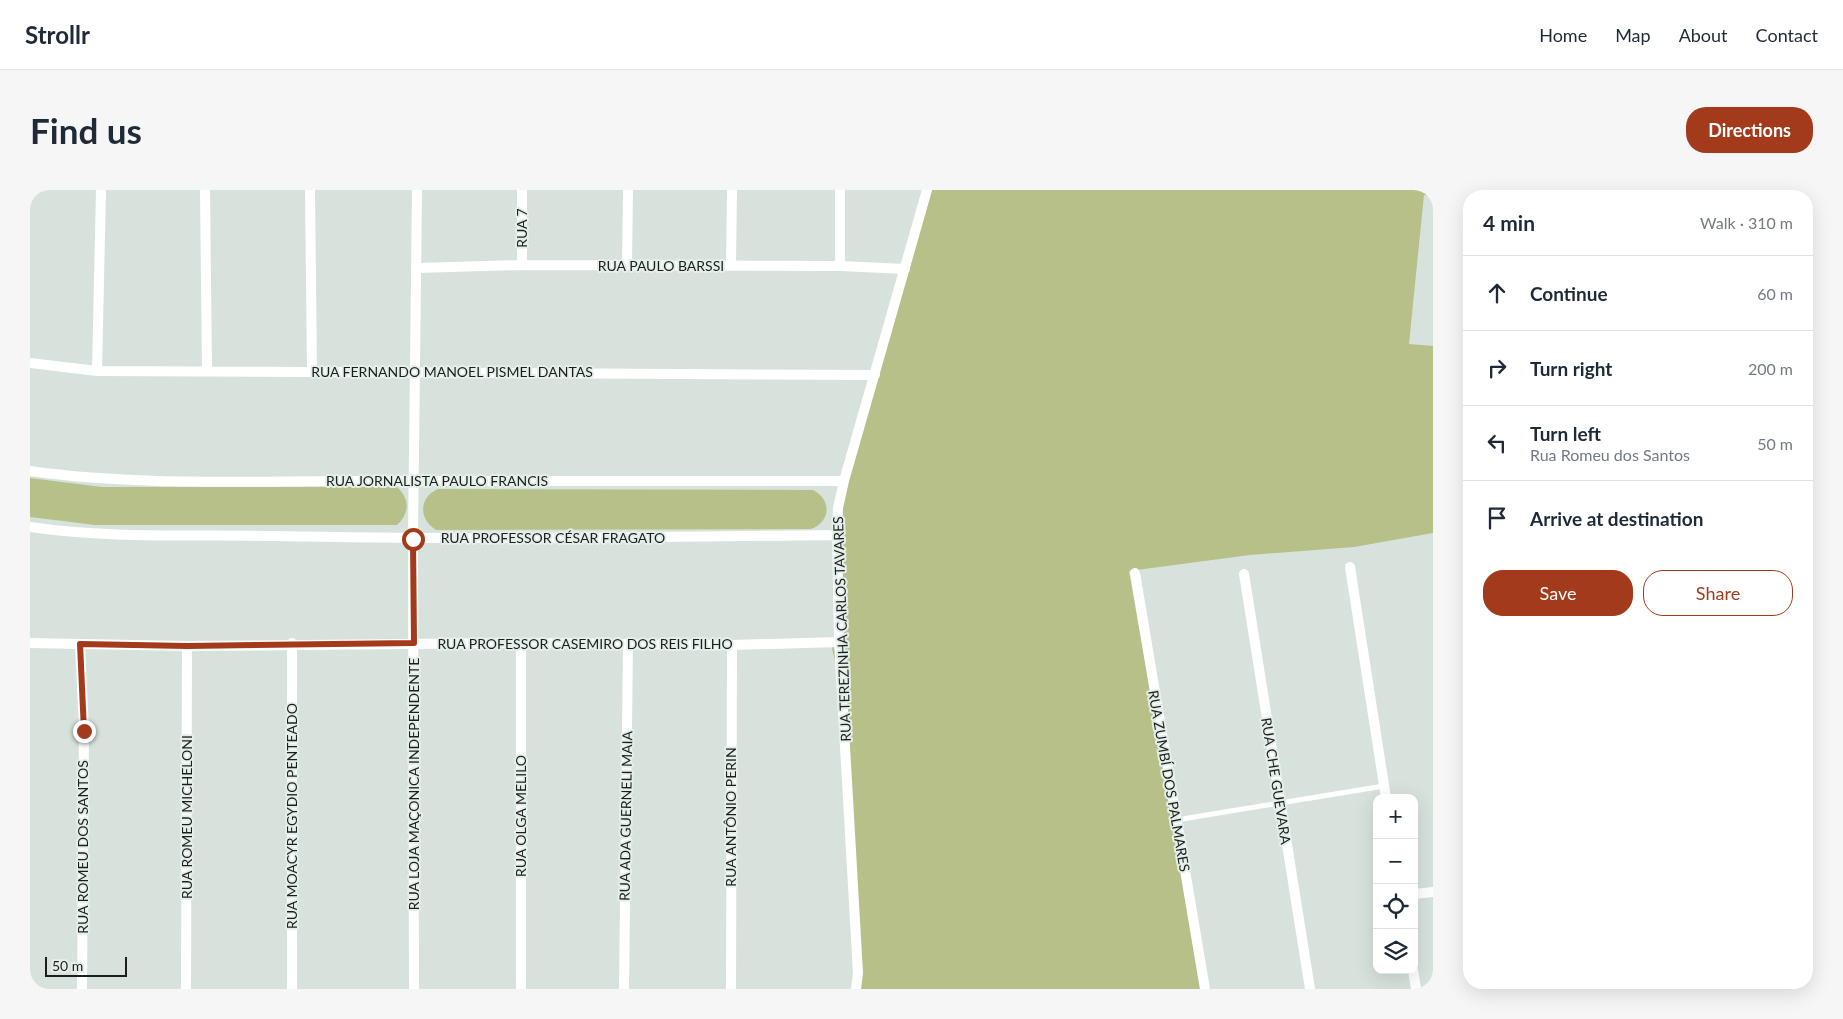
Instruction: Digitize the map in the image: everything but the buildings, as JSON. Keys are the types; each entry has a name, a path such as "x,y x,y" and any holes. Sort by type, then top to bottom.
{"street":[{"path":"97,370 101,190"},
{"path":"205,190 208,370"},
{"path":"310,190 312,371"},
{"name":"RUA LOJA MAÇONICA INDEPENDENTE","path":"414,989 413,539 417,190"},
{"name":"RUA 7","path":"522,190 522,265"},
{"path":"627,266 628,190"},
{"path":"731,266 732,190"},
{"path":"840,190 840,266"},
{"name":"RUA TEREZINHA CARLOS TAVARES","path":"856,989 858,972 839,642 838,508 927,190"},
{"name":"RUA PAULO BARSSI","path":"417,268 522,265 840,266 905,269"},
{"name":"RUA FERNANDO MANOEL PISMEL DANTAS","path":"30,363 97,370 875,375"},
{"name":"RUA JORNALISTA PAULO FRANCIS","path":"30,471 62,476 157,480 844,481"},
{"name":"RUA PROFESSOR CÉSAR FRAGATO","path":"30,527 85,533 141,536 240,535 413,539 837,536"},
{"path":"1350,567 1385,794"},
{"name":"RUA ZUMBÍ DOS PALMARES","path":"1135,573 1205,989"},
{"name":"RUA CHE GUEVARA","path":"1244,574 1310,989"},
{"name":"RUA PROFESSOR CASEMIRO DOS REIS FILHO","path":"30,643 187,646 292,643 628,643 732,646 839,642"},
{"name":"RUA MOACYR EGYDIO PENTEADO","path":"292,643 292,989"},
{"name":"RUA OLGA MELILO","path":"521,643 521,989"},
{"name":"RUA ADA GUERNELI MAIA","path":"624,989 628,643"},
{"name":"RUA ROMEU DOS SANTOS","path":"80,644 84,731 82,989"},
{"name":"RUA ROMEU MICHELONI","path":"186,989 187,646"},
{"name":"RUA ANTÔNIO PERIN","path":"731,989 732,646"},
{"path":"1418,894 1433,892"},
{"path":"1414,974 1416,989"}],"lane":[{"path":"1176,820 1384,786"}],"green space":[{"path":"927,190 1433,190 1433,196 1424,195 1409,344 1433,346 1433,533 1354,547 1250,555 1129,571 1203,989 856,989 839,675 832,649 833,638 836,634 838,508"},
{"path":"30,478 102,487 397,487 404,496 407,506 404,516 397,525 95,525 30,517"},
{"path":"438,489 813,490 824,499 827,510 822,521 811,529 436,530 426,520 423,508 427,497"}],"route":[{"path":"84,731 80,644 187,646 292,643 414,643 413,539"}]}
